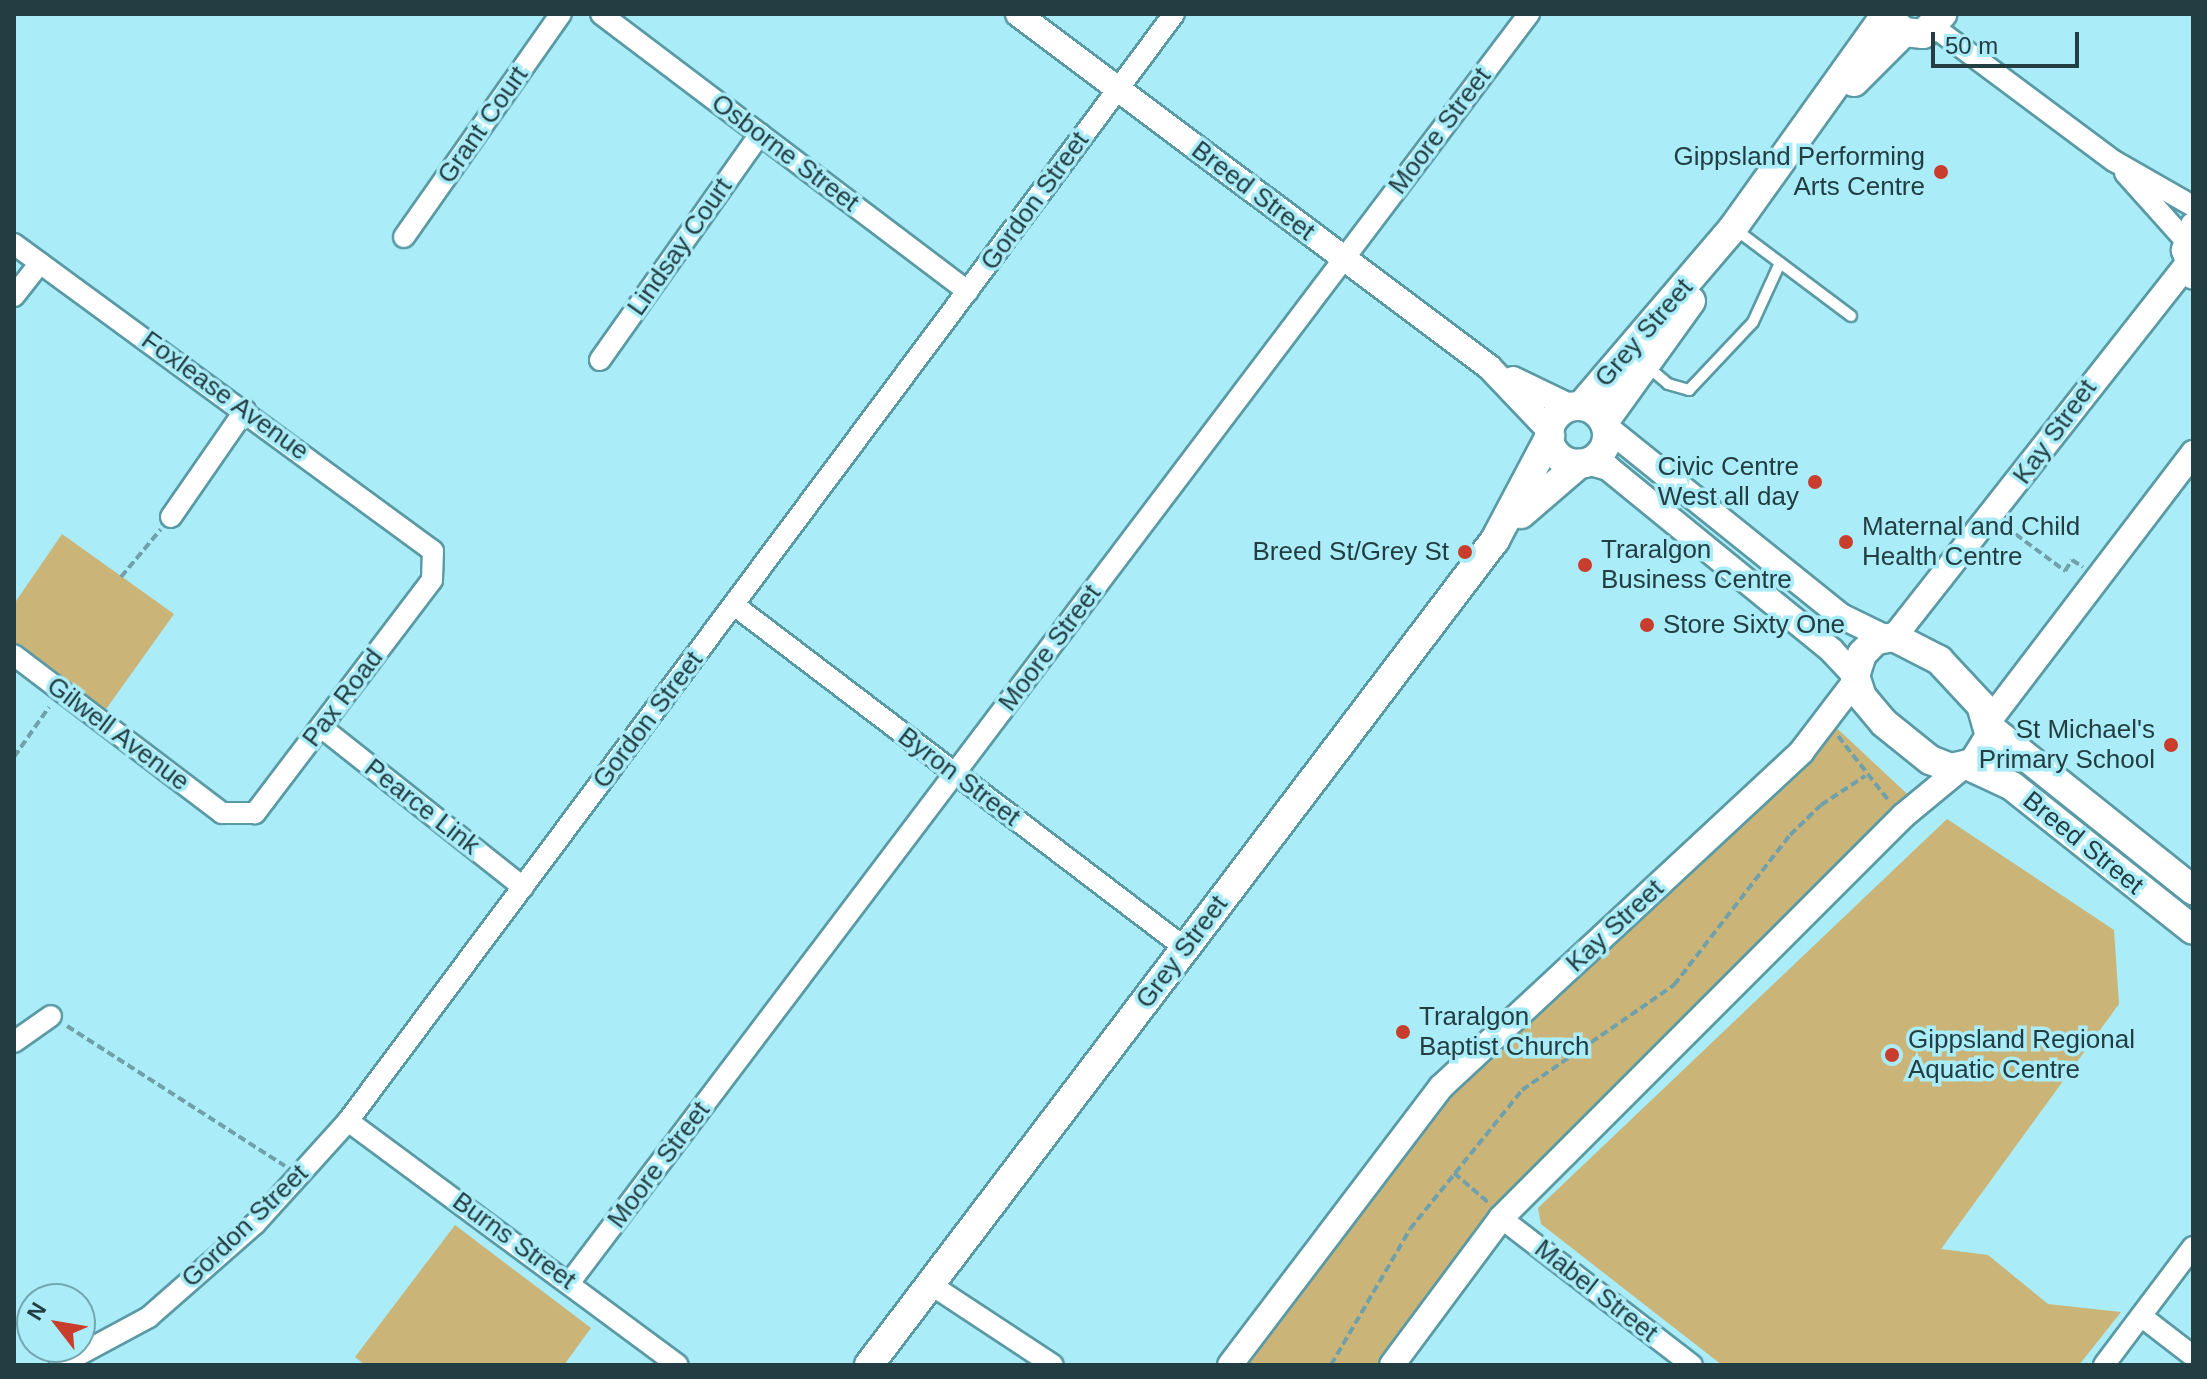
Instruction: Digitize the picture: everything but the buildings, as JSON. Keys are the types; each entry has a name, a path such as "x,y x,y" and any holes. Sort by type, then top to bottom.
{"main road":[{"path":"1893,20 1923,34 1938,21"},
{"name":"Grey Street","path":"1590,416 1707,259 1893,20"},
{"name":"Grey Street","path":"869,1365 1495,540 1550,434 1554,420 1590,416 1647,366 1690,304 1707,259"},
{"name":"Grey Street","path":"1495,540 1583,463 1600,455 1590,416"},
{"path":"1550,434 1555,453 1583,463"},
{"path":"1856,678 1862,654 1889,637"},
{"name":"Breed Street","path":"1889,637 1923,649 1955,673 1990,724 2193,890"},
{"name":"Breed Street","path":"1856,678 1870,708 1914,750 1940,765 1964,767 2012,786 2193,930"},
{"path":"1964,767 1981,753 1990,724"}],"street":[{"name":"Grant Court","path":"404,237 561,14"},
{"name":"Osborne Street","path":"601,14 968,292"},
{"name":"Breed Street","path":"1018,14 1489,367 1590,416 1841,616 1889,637"},
{"name":"Gordon Street","path":"60,1365 149,1317 255,1224 348,1121 1174,14"},
{"name":"Moore Street","path":"570,1282 1529,14"},
{"path":"1938,21 2114,161 2189,232 2190,271"},
{"name":"Lindsay Court","path":"600,360 760,134"},
{"path":"2114,161 2193,206"},
{"name":"Foxlease Avenue","path":"14,244 245,410 433,551"},
{"path":"14,296 40,263"},
{"name":"Kay Street","path":"1889,637 2190,271"},
{"name":"Breed Street","path":"1489,367 1550,434"},
{"path":"171,517 245,410"},
{"path":"1990,724 2193,453"},
{"path":"1583,463 1608,468 1856,678"},
{"name":"Pax Road","path":"222,813 255,813 432,580 433,551"},
{"name":"Byron Street","path":"734,605 1185,948"},
{"name":"Gilwell Avenue","path":"14,655 222,813"},
{"name":"Kay Street","path":"1230,1365 1441,1087 1791,762 1828,720 1856,678"},
{"name":"Pearce Link","path":"321,727 523,887"},
{"path":"1392,1365 1501,1218 1903,816 1964,767"},
{"path":"14,1042 51,1016"},
{"name":"Burns Street","path":"348,1121 570,1282 678,1365"},
{"name":"Mabel Street","path":"1501,1218 1692,1365"},
{"path":"2104,1365 2193,1247"},
{"path":"930,1284 1053,1365"},
{"path":"2141,1316 2193,1356"}],"lane":[{"path":"1733,228 1851,316"},
{"path":"1647,366 1668,384 1689,390 1753,322 1780,263"}],"path":[{"path":"1991,516 2065,571 2072,560 2099,577"},
{"path":"121,577 171,517"},
{"path":"14,757 61,690"},
{"path":"1828,720 1865,776 1903,816"},
{"path":"1331,1365 1410,1229 1522,1090 1674,985 1790,835 1821,805 1865,776"},
{"path":"51,1016 299,1175"},
{"path":"1454,1173 1501,1218"}],"shaded area":[{"path":"62,534 174,614 99,719 14,655 14,604"},
{"path":"1828,720 1918,804 1501,1218 1392,1365 1230,1365 1441,1087"},
{"name":"Gippsland Regional Aquatic Centre","path":"1947,819 2114,930 2119,1004 1941,1249 1988,1255 2048,1304 2121,1312 2079,1365 1722,1365 1541,1224 1538,1208"},
{"path":"455,1225 591,1328 564,1365 365,1365 355,1357"}],"place":[{"name":"Gippsland Performing Arts Centre","path":"1941,172"},
{"name":"Civic Centre West all day","path":"1815,482"},
{"name":"Maternal and Child Health Centre","path":"1846,542"},
{"name":"Breed St/Grey St","path":"1465,552"},
{"name":"Traralgon Business Centre","path":"1585,565"},
{"name":"Store Sixty One","path":"1647,625"},
{"name":"St Michael's Primary School","path":"2171,745"},
{"name":"Traralgon Baptist Church","path":"1403,1032"},
{"name":"Gippsland Regional Aquatic Centre","path":"1892,1055"}]}
